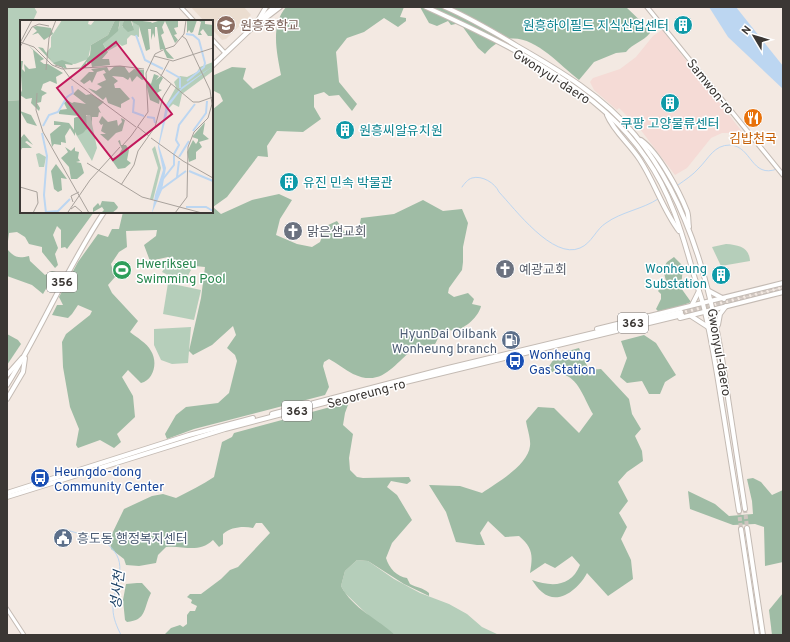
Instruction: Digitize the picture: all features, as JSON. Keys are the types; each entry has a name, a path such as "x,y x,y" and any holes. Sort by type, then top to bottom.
{"main road":[{"path":"257,23 266,7"},
{"path":"213,65 274,7"},
{"path":"257,23 273,14 280,7"},
{"name":"Gwonyul-daero","path":"426,7 486,35 523,55 579,92 606,113 632,139 656,173 671,202 705,312 739,511"},
{"name":"Gwonyul-daero","path":"445,7 460,13 521,48 600,100 638,138 660,170 675,199 689,232 708,289 718,330 745,509"},
{"name":"Samwon-ro","path":"647,7 782,173"},
{"path":"606,113 611,125 639,159 663,201 670,219 682,234"},
{"path":"638,138 649,146 677,192 688,213 689,232"},
{"name":"356","path":"7,385 25,355 81,248 103,213"},
{"path":"584,335 603,327 783,284"},
{"path":"708,289 716,296 724,299"},
{"path":"692,306 699,291"},
{"path":"590,337 602,336 691,316 727,305 783,292"},
{"path":"718,330 720,314 727,305"},
{"name":"Seooreung-ro","path":"7,493 196,433 584,335 682,313 232,427 7,497"},
{"path":"691,316 708,327"},
{"path":"7,375 25,355"},
{"path":"7,399 23,372 25,355"},
{"path":"747,528 763,635"},
{"path":"741,529 757,635"}],"street":[{"path":"181,7 193,20"},
{"path":"213,40 225,53"},
{"path":"7,609 24,635"}],"shaded area":[{"name":"원흥중학교","path":"191,7 244,7 251,15 226,39 222,40 213,30 213,20 203,20"},
{"name":"쿠팡 고양물류센터","path":"662,30 745,137 734,133 722,133 711,138 687,168 675,175 640,129 619,108 617,110 594,90 590,82 593,78 620,69 636,57 653,36"}],"green space":[{"path":"7,7 34,7 37,12 33,20 20,20 20,100 7,101"},
{"path":"286,7 404,7 400,17 406,18 406,21 398,27 384,18 364,32 347,38 336,52 339,82 357,104 352,111 339,95 329,96 324,92 314,95 314,107 321,119 303,132 277,131 267,146 268,157 258,156 227,197 213,207 213,109 223,101 220,94 213,90 213,76 232,67 246,68 243,79 253,89 281,75 276,31 281,14"},
{"path":"420,7 623,7 627,8 647,27 650,33 626,52 616,53 594,62 579,80 547,53 535,45 522,40 510,39 497,43 485,54 478,48 460,23 451,25 448,21 437,26 429,23"},
{"path":"20,100 20,213 93,213 67,249 65,247 61,248 61,230 57,226 53,235 58,248 55,254 58,265 55,268 42,252 42,247 29,244 25,237 17,232 9,233 7,249 7,101"},
{"path":"279,194 292,200 280,219 276,235 297,244 312,247 320,242 326,226 337,221 346,234 358,232 361,218 394,214 423,200 443,211 462,209 468,223 463,247 462,270 449,288 448,293 454,297 468,293 474,299 472,304 481,306 478,314 464,327 460,329 443,331 435,344 416,348 394,367 380,376 363,378 353,374 329,359 324,362 323,366 329,387 325,395 194,429 167,439 165,434 176,415 186,407 218,403 229,393 237,361 235,355 227,348 236,335 233,326 212,345 193,355 189,351 201,298 205,267 195,266 192,269 168,257 150,261 144,245 156,236 157,230 126,231 127,247 119,252 111,264 115,277 108,285 112,293 138,321 130,332 144,343 151,351 154,360 154,370 149,378 141,383 128,370 122,377 133,396 135,417 117,434 121,442 114,448 100,440 78,448 76,445 79,429 70,407 63,367 62,342 66,334 90,315 92,311 78,305 68,318 52,315 57,305 63,305 59,297 78,262 98,234 108,237 112,229 119,229 123,213 213,213 213,207 221,214 252,200"},
{"path":"726,244 739,246 745,250 748,253 750,261 721,266 712,247"},
{"path":"7,249 16,257 29,256 30,261 45,275 52,271 56,272 43,294 32,285 7,276"},
{"path":"674,257 683,266 681,288 691,302 661,314 656,309 661,299 661,294 658,291 666,281 663,269 667,262"},
{"path":"170,259 191,270 184,283 162,272"},
{"path":"168,283 201,290 194,320 163,314"},
{"path":"191,327 188,363 172,364 161,360 154,345 154,329"},
{"path":"7,334 18,340 21,344 7,365"},
{"path":"644,335 656,343 676,375 665,382 660,394 649,394 642,381 627,383 620,377 627,358 621,341"},
{"path":"579,348 589,370 601,369 629,399 632,414 641,429 635,436 642,451 643,461 627,472 618,482 628,501 619,513 627,527 621,539 631,560 633,579 608,596 587,573 574,589 562,596 555,597 549,596 542,592 532,580 547,584 554,584 572,578 580,565 572,556 555,568 545,563 530,573 532,557 531,552 524,540 519,536 505,537 488,521 480,533 485,545 456,542 446,512 429,485 460,486 482,493 503,479 518,467 528,453 530,443 526,421 538,407 554,408 579,433 593,414 582,392 570,378 561,373 546,371 557,354"},
{"path":"349,402 343,425 353,434 349,458 350,470 357,477 409,477 411,481 407,484 391,481 387,487 397,495 412,520 392,543 386,558 394,571 400,576 407,578 410,584 429,593 429,596 404,584 368,561 357,560 345,571 341,586 352,601 395,635 164,635 171,628 180,625 183,627 187,624 187,615 190,611 195,611 197,606 191,603 192,600 187,597 190,594 201,594 230,570 238,567 270,533 262,523 256,523 253,528 237,528 226,532 223,534 223,544 219,547 213,540 202,547 196,548 166,547 158,555 156,563 139,566 126,565 124,559 111,549 110,538 124,509 152,496 163,494 176,498 214,477 222,442 232,437 234,433"},
{"path":"753,478 761,482 772,495 783,490 783,562 765,566 764,527 755,524 733,525 690,509 688,491 715,504 729,516 753,514 752,501 747,479"},
{"path":"357,560 368,561 394,579 420,593 449,604 467,614 482,627 499,635 395,635 372,619 345,593 341,586 345,571"},
{"path":"142,583 151,593 144,613 138,619 127,622 125,620 123,600 126,584"},
{"path":"783,593 783,635 772,635 769,610"}],"water":[{"path":"709,7 736,7 783,66 783,89 728,37"}],"waterway":[{"path":"678,185 694,173 712,153 720,147 730,145 743,151 762,170 768,171 777,169"},
{"path":"462,187 472,178 476,177 488,180 535,231 558,247 569,250 584,246 599,229 612,219 658,199"},
{"name":"성사천","path":"65,529 106,543 114,551 120,567 113,612 114,619 121,635"}],"tunnel":[{"path":"681,312 783,285"},
{"path":"682,315 783,290"},
{"path":"745,509 747,528"},
{"path":"739,511 741,529"}],"place":[{"name":"원흥중학교","path":"226,25"},
{"name":"원흥하이필드 지식산업센터","path":"683,25"},
{"name":"쿠팡 고양물류센터","path":"670,103"},
{"name":"김밥천국","path":"753,118"},
{"name":"원흥씨알유치원","path":"345,130"},
{"name":"유진 민속 박물관","path":"289,182"},
{"name":"맑은샘교회","path":"293,231"},
{"name":"예광교회","path":"505,269"},
{"name":"Hwerikseu Swimming Pool","path":"122,270"},
{"name":"Wonheung Substation","path":"721,275"},
{"name":"HyunDai Oilbank Wonheung branch","path":"511,340"},
{"name":"Wonheung Gas Station","path":"515,361"},
{"name":"Heungdo-dong Community Center","path":"40,478"},
{"name":"흥도동 행정복지센터","path":"63,538"}]}
